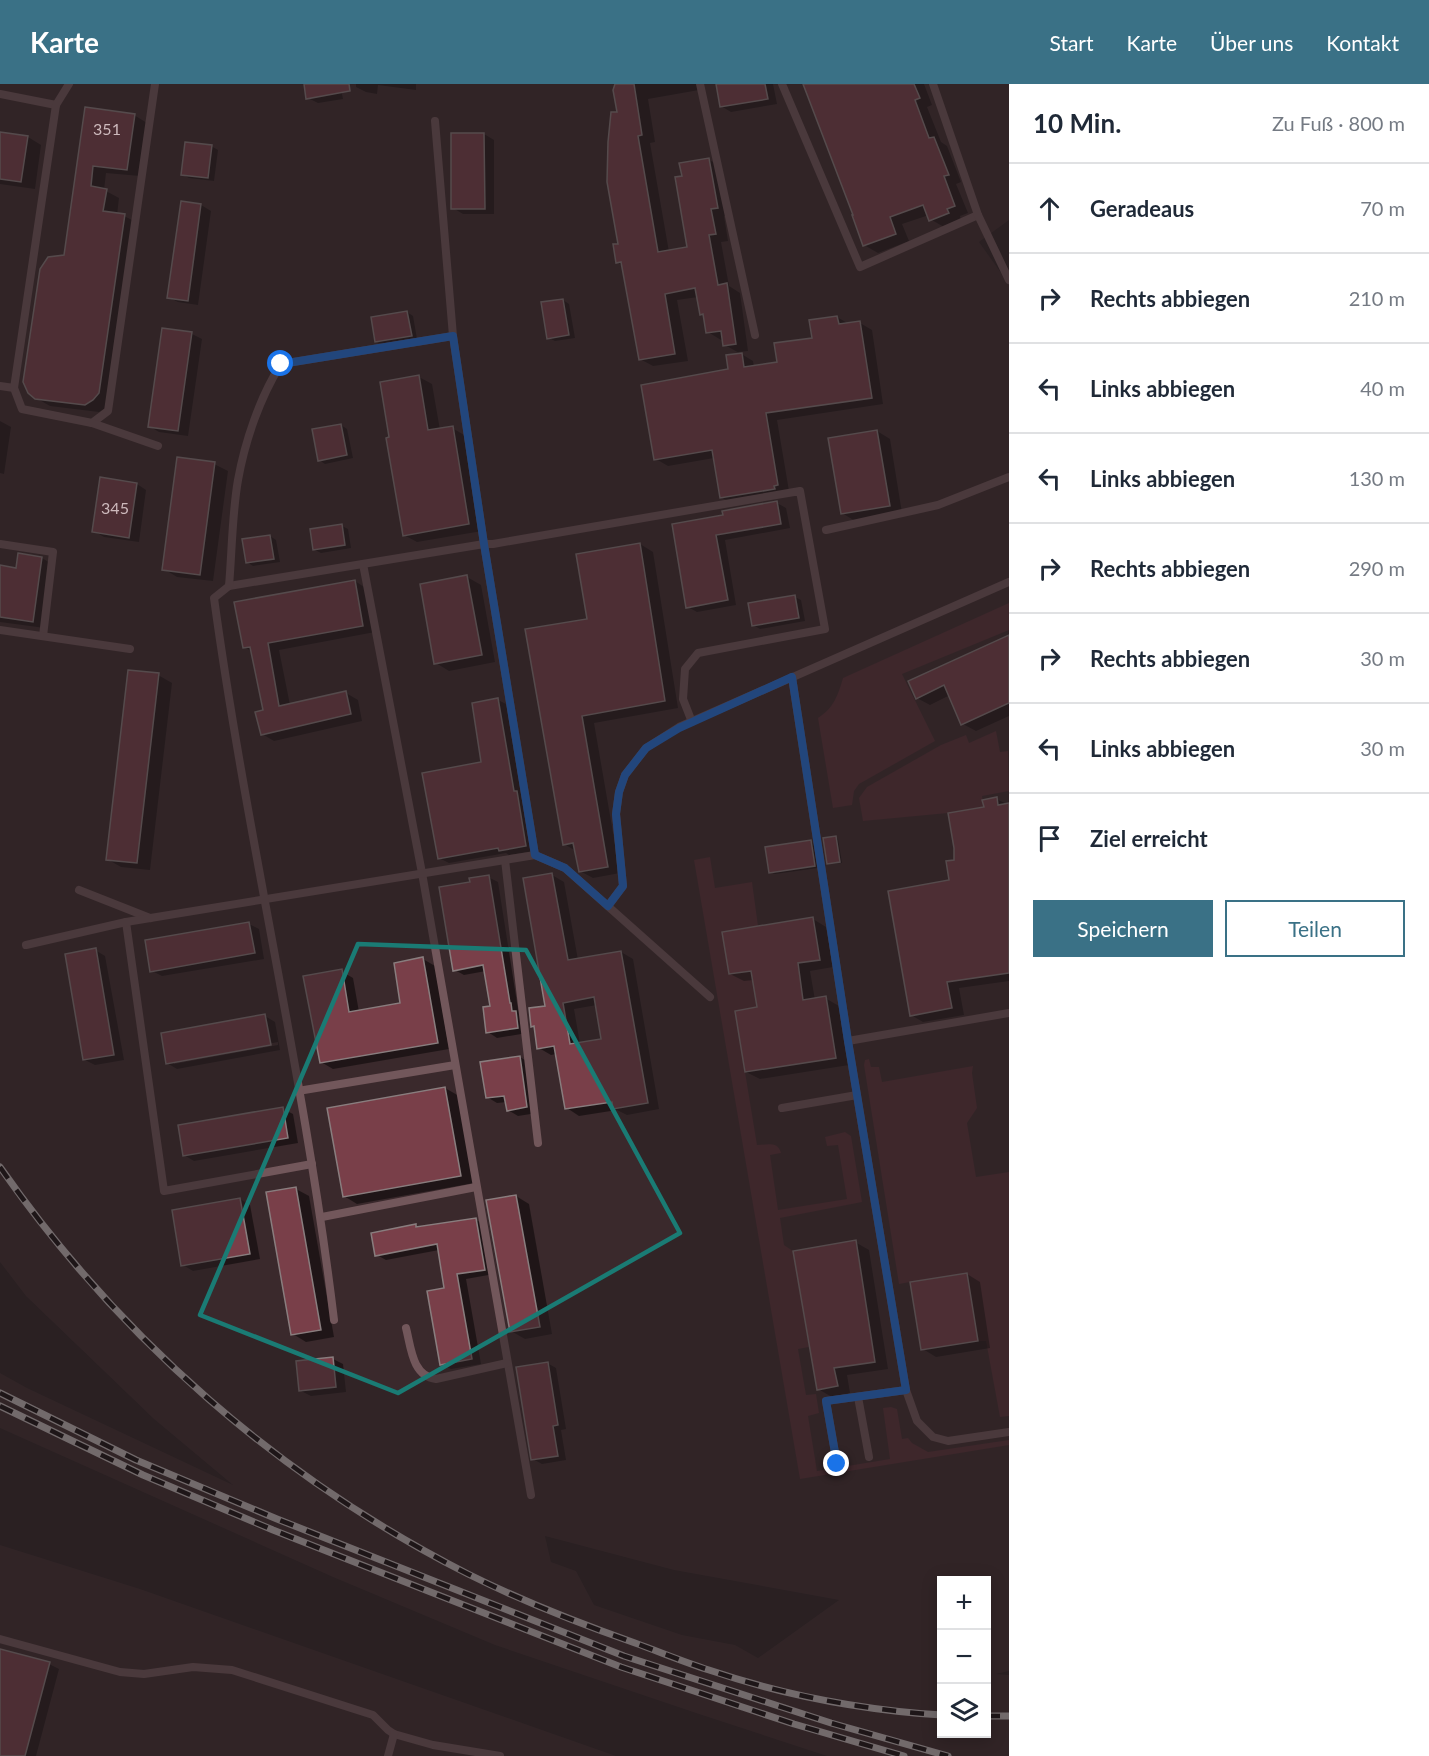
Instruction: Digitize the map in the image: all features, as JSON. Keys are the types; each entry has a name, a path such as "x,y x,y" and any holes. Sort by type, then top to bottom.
{"lane":[{"path":"69,84 56,105 14,388 22,409 92,423 158,446"},
{"path":"92,423 108,411 155,84"},
{"path":"700,84 755,335"},
{"path":"782,84 861,267 978,215"},
{"path":"933,84 978,215 1009,280"},
{"path":"0,94 56,105"},
{"path":"435,121 453,336 484,544 535,855"},
{"path":"229,586 238,480 255,418 270,382 281,364 453,336"},
{"path":"0,386 14,388"},
{"path":"826,530 938,505 1009,477"},
{"path":"334,1320 322,1217 228,703 214,598 229,586 493,544 800,491 825,629 698,653 685,669 684,699 692,722"},
{"path":"0,544 53,552 43,636"},
{"path":"363,564 422,873 531,1495"},
{"path":"608,906 623,886 616,814 619,792 625,775 646,748 692,722 1009,582"},
{"path":"0,630 130,649"},
{"path":"792,677 848,1041 906,1390 917,1421 933,1437 948,1441 1009,1432"},
{"path":"26,945 126,922 535,855 565,868 710,997"},
{"path":"505,860 538,1143"},
{"path":"79,890 151,918"},
{"path":"126,922 164,1191 312,1164"},
{"path":"848,1041 1009,1013"},
{"path":"298,1091 455,1065"},
{"path":"782,1108 857,1095"},
{"path":"322,1217 476,1187"},
{"path":"406,1328 415,1363 429,1378 436,1379 507,1363"},
{"path":"837,1464 826,1401 906,1390"},
{"path":"858,1397 868,1457"},
{"path":"0,1639 120,1672 144,1674 194,1667 232,1670 373,1715 394,1734 433,1745 500,1756"},
{"path":"388,1756 394,1734"}],"highlighted area":[{"path":"358,944 526,950 680,1233 398,1393 200,1315"}],"shaded area":[{"path":"0,84 1009,84 1009,220 979,242 1009,284 1009,1671 996,1674 1009,1675 1009,1756 827,1756 495,1645 333,1577 0,1428 0,1373 27,1388 233,1485 154,1419 26,1296 0,1262","holes":["545,1536 674,1570 839,1600 758,1658 735,1645 682,1635 594,1605 576,1571 551,1562"]},
{"path":"1009,603 1009,630 902,674 935,741 859,784 854,791 852,805 833,808 818,718 832,705 843,678"},
{"path":"996,731 1000,752 1008,751 1009,791 982,796 984,807 948,813 863,821 859,798 867,787 941,745 966,735 969,743"},
{"path":"710,857 715,888 752,882 758,926 722,933 729,974 751,971 757,1007 735,1011 757,1145 775,1145 781,1153 770,1155 778,1210 847,1199 838,1145 827,1146 825,1137 845,1132 851,1136 862,1202 780,1218 784,1245 793,1251 809,1347 798,1349 806,1395 816,1394 819,1413 808,1416 817,1471 890,1459 883,1408 897,1409 902,1439 908,1438 912,1443 928,1452 1009,1440 1009,1445 800,1479 694,860"},
{"path":"869,1059 871,1067 879,1067 882,1082 973,1066 977,1108 967,1123 976,1177 1009,1172 1009,1416 1000,1417 986,1341 978,1341 910,1282 899,1284 864,1065 865,1060"},
{"path":"0,1545 140,1589 616,1756 0,1756"}],"building":[{"path":"304,84 349,84 350,91 306,99"},
{"path":"615,84 634,84 642,135 638,136 658,252 687,247 675,177 682,176 679,163 709,158 718,208 711,209 716,234 709,235 718,285 727,283 736,344 723,346 721,331 706,333 695,288 665,294 675,354 639,360 621,262 616,263 613,244 618,244 607,182 611,112 617,112 613,90"},
{"path":"716,84 765,84 768,99 720,107"},
{"path":"803,84 914,84 920,98 915,100 929,138 934,137 949,175 944,176 955,206 947,209 949,213 929,221 923,205 890,217 896,234 863,246"},
{"path":"85,107 135,114 127,170 93,166 91,186 107,189 103,211 125,214 99,393 85,405 35,399 28,393 23,382 40,269 48,257 64,255"},
{"path":"0,132 28,136 21,182 0,179"},
{"path":"451,133 484,133 485,209 451,209"},
{"path":"185,142 212,145 208,178 181,175"},
{"path":"181,201 201,204 188,301 167,298"},
{"path":"563,299 569,335 547,339 541,302"},
{"path":"407,311 412,336 375,342 371,317"},
{"path":"837,316 839,324 860,321 872,398 766,413 778,485 774,486 775,489 720,498 712,450 654,460 641,385 728,369 726,355 742,353 744,367 777,362 774,343 812,338 809,320"},
{"path":"162,328 192,332 178,431 148,427"},
{"path":"419,375 428,430 453,426 469,524 403,536 386,438 389,437 380,382"},
{"path":"341,424 347,455 318,461 312,429"},
{"path":"877,430 890,506 841,514 828,438"},
{"path":"177,457 215,462 200,575 162,570"},
{"path":"100,477 137,483 129,538 92,532"},
{"path":"777,501 781,524 716,535 728,600 686,608 672,524 723,515 722,511"},
{"path":"342,524 345,545 313,550 310,529"},
{"path":"270,535 274,559 246,563 242,539"},
{"path":"640,543 665,701 582,716 608,867 579,872 573,843 563,845 525,629 587,619 576,554"},
{"path":"18,553 42,557 33,622 0,617 0,565 16,568"},
{"path":"467,575 482,655 434,664 420,584"},
{"path":"355,580 363,626 268,643 279,706 346,691 351,714 261,735 255,712 263,710 250,647 243,648 234,602"},
{"path":"795,595 799,618 752,626 748,603"},
{"path":"1009,635 1009,703 961,725 944,685 916,699 908,681"},
{"path":"128,670 159,673 137,863 106,860"},
{"path":"498,698 526,846 499,851 498,848 438,859 422,773 481,762 472,703"},
{"path":"997,797 998,805 1009,803 1009,973 947,982 952,1008 910,1016 888,891 949,880 946,861 954,860 954,848 948,813 984,807 982,800"},
{"path":"836,836 840,862 827,864 823,838"},
{"path":"811,840 815,866 769,873 765,847"},
{"path":"552,873 568,960 621,951 648,1103 613,1109 612,1102 565,1109 554,1046 537,1049 534,1026 531,1027 529,1008 545,1006 523,878","holes":["594,997 601,1039 570,1044 563,1003"]},
{"path":"489,875 510,1003 512,1011 516,1011 518,1028 486,1033 483,1007 490,1006 483,965 453,971 439,887 470,882 469,878"},
{"path":"813,917 820,960 798,963 803,1000 826,996 836,1058 745,1072 735,1011 757,1007 751,971 729,974 722,932"},
{"path":"249,922 255,953 150,972 145,940"},
{"path":"96,948 114,1055 83,1060 65,954"},
{"path":"423,957 438,1043 320,1063 303,976 342,969 349,1012 400,1003 394,963"},
{"path":"265,1014 271,1045 166,1064 161,1033"},
{"path":"520,1056 527,1107 507,1111 504,1096 486,1098 480,1062"},
{"path":"445,1087 461,1176 343,1197 327,1108"},
{"path":"283,1107 288,1138 183,1156 178,1125"},
{"path":"296,1187 321,1330 291,1335 266,1192"},
{"path":"516,1195 540,1327 510,1332 486,1200"},
{"path":"240,1198 250,1254 181,1266 172,1210"},
{"path":"476,1218 485,1270 457,1274 472,1359 440,1365 427,1291 444,1288 437,1244 375,1256 371,1233 416,1224 416,1227"},
{"path":"856,1240 875,1362 834,1368 838,1386 817,1390 793,1251"},
{"path":"967,1273 978,1341 921,1350 910,1282"},
{"path":"333,1357 336,1387 299,1391 296,1361"},
{"path":"548,1362 558,1425 553,1426 558,1456 531,1460 516,1367"},
{"path":"0,1649 50,1662 25,1756 0,1756"}],"railway":[{"path":"0,1167 47,1230 97,1290 209,1399 269,1449 333,1495 399,1536 488,1584 592,1628 709,1670 766,1687 824,1700 937,1715"},
{"path":"0,1393 136,1460 277,1519 624,1656 831,1723 948,1756"},
{"path":"0,1406 143,1475 273,1530 621,1667 794,1724 904,1756"},
{"path":"991,1716 1009,1716"}],"route":[{"path":"281,364 453,336 484,544 535,855 565,868 608,906 623,886 616,814 619,792 625,775 646,748 679,728 792,677 848,1041 906,1390 826,1401 837,1464"}]}
